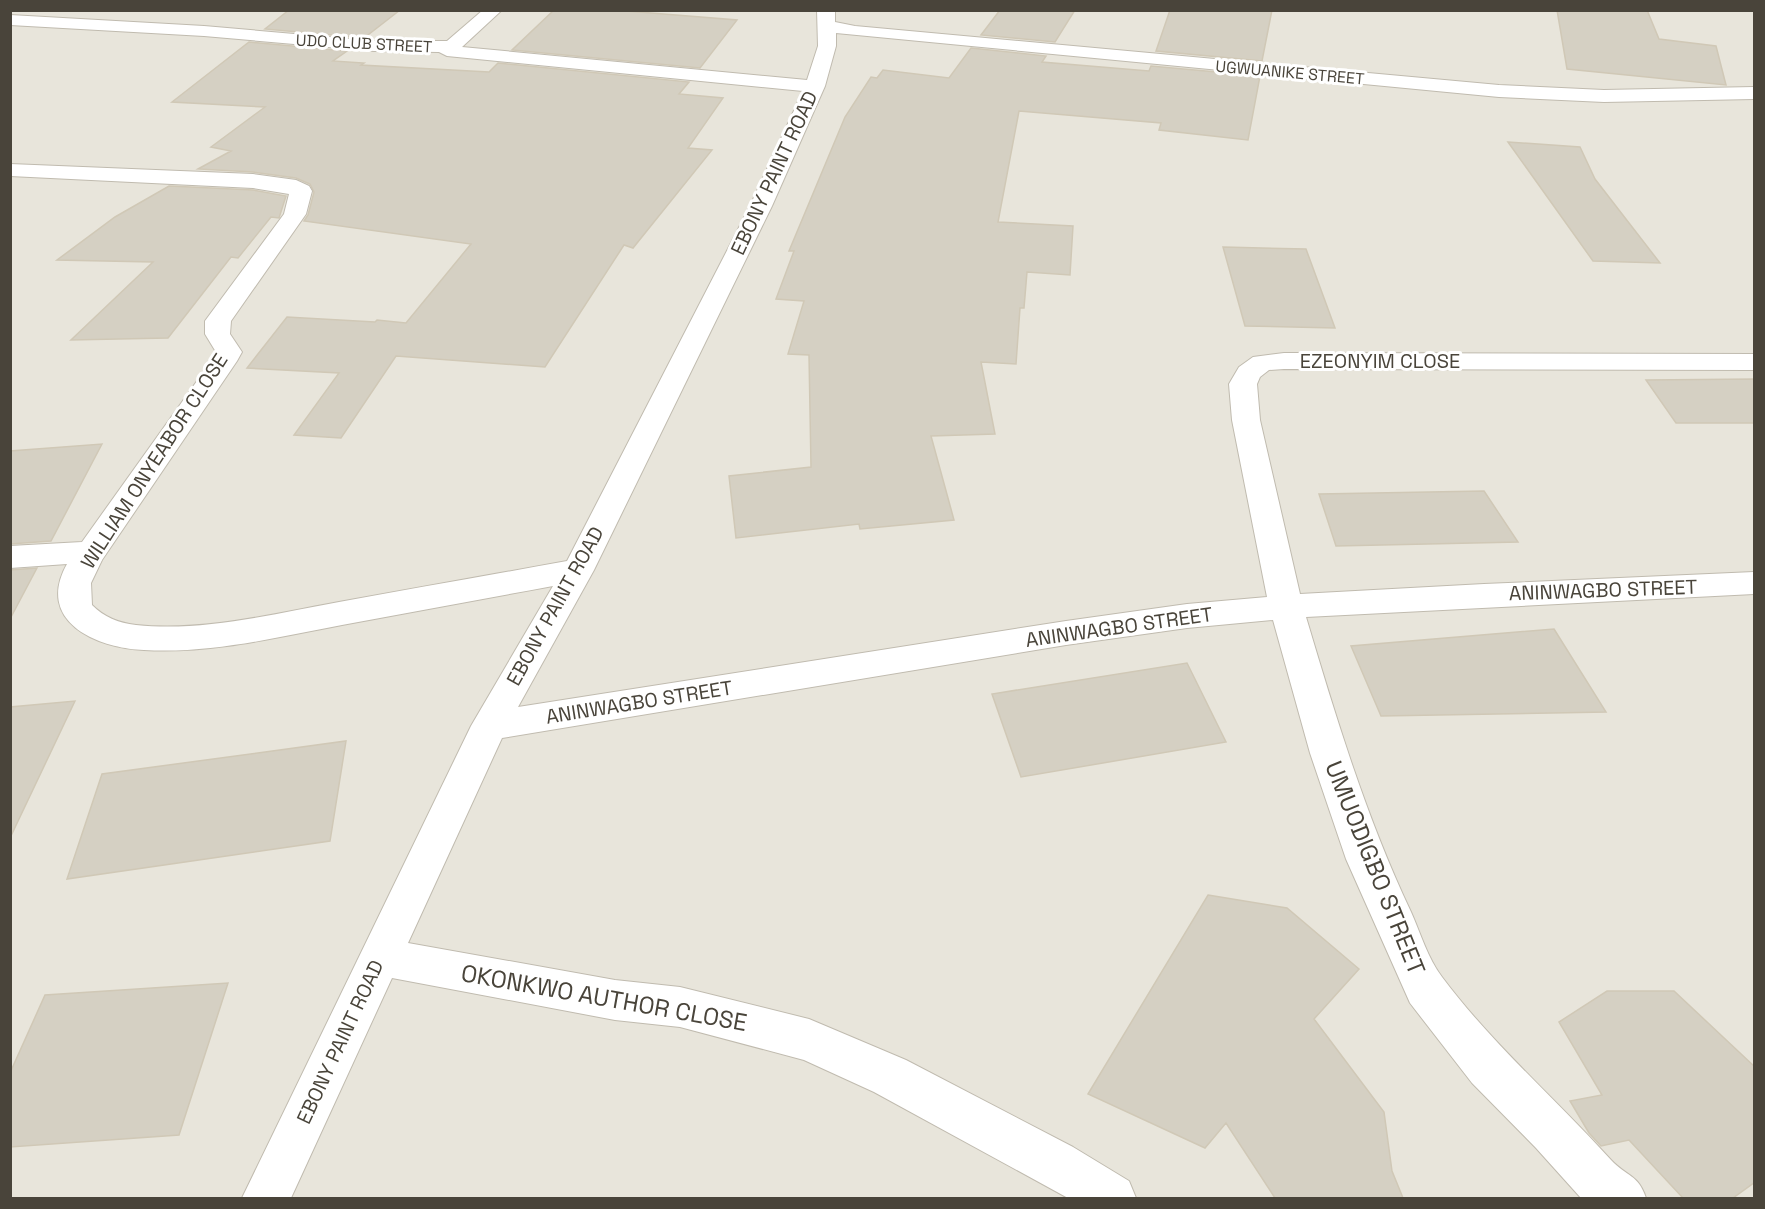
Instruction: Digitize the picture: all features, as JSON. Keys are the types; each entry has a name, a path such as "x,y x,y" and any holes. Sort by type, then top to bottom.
{"street":[{"path":"451,47 494,10"},
{"name":"EBONY PAINT ROAD","path":"266,1198 489,726 578,570 761,206 815,86 836,22 862,10"},
{"path":"204,31 221,14"},
{"name":"UDO CLUB STREET","path":"10,20 204,31 374,46 451,47"},
{"name":"UGWUANIKE STREET","path":"836,22 1509,92 1604,96 1755,93"},
{"name":"UDO CLUB STREET","path":"451,47 447,51 815,86"},
{"name":"WILLIAM ONYEABOR CLOSE","path":"10,170 253,181 288,185 302,191 295,214 218,321 216,335 226,345 229,352 224,361 92,552 73,590 75,609 85,619 115,633 143,638 188,637 251,630 578,570"},
{"name":"EZEONYIM CLOSE","path":"1286,607 1246,420 1243,384 1248,373 1262,363 1396,360 1755,362"},
{"path":"10,557 92,552"},
{"name":"ANINWAGBO STREET","path":"489,726 1076,631 1187,616 1286,607 1484,595 1755,583"},
{"name":"UMUODIGBO STREET","path":"1286,607 1328,753 1359,838 1425,989 1488,1067 1553,1131 1599,1182 1622,1198"},
{"name":"OKONKWO AUTHOR CLOSE","path":"380,957 615,999 681,1007 808,1040 900,1082 1056,1164 1112,1198"}],"shaded area":[{"path":"11,11 1754,11 1754,1198 11,1198"}],"building":[{"path":"289,10 400,10 364,38 265,29"},
{"path":"554,10 614,10 737,20 700,68 512,50"},
{"path":"1000,10 1075,10 1055,42 981,35"},
{"path":"1170,10 1272,10 1262,61 1156,51"},
{"path":"1557,10 1647,10 1659,39 1716,46 1726,85 1567,69"},
{"path":"249,42 347,51 333,61 364,63 361,65 489,72 498,63 689,82 679,94 723,98 688,148 712,150 633,248 624,245 545,367 396,356 341,438 294,435 339,373 247,368 287,317 406,323 471,244 304,221 308,215 314,192 310,184 296,178 253,172 198,169 231,151 211,147 265,107 172,102"},
{"path":"971,48 1046,56 1042,62 1149,71 1151,66 1260,76 1248,140 1159,130 1161,123 1019,111 998,222 1073,226 1070,275 1027,272 1024,308 1020,308 1016,364 981,362 995,434 931,436 954,520 860,529 859,524 736,538 729,476 811,467 809,355 788,354 804,301 776,299 794,251 789,251 845,117 871,77 877,78 883,70 949,78"},
{"path":"1508,142 1580,147 1595,179 1660,263 1593,261"},
{"path":"169,186 253,190 286,196 279,218 271,217 238,258 231,257 168,338 71,340 153,262 57,260 115,217"},
{"path":"1223,247 1306,249 1335,328 1245,326"},
{"path":"1755,379 1755,423 1676,423 1646,380"},
{"path":"102,444 51,541 10,544 10,451"},
{"path":"1484,491 1518,542 1336,546 1319,494"},
{"path":"37,568 10,619 10,570"},
{"path":"1554,629 1606,712 1381,716 1351,646"},
{"path":"1187,663 1226,742 1021,777 992,694"},
{"path":"75,701 10,838 10,707"},
{"path":"346,741 330,841 67,879 102,774"},
{"path":"1208,895 1287,908 1359,969 1314,1019 1384,1112 1392,1171 1403,1198 1275,1198 1226,1123 1205,1148 1088,1094"},
{"path":"228,983 179,1135 10,1147 10,1073 45,995"},
{"path":"1607,991 1674,991 1755,1067 1755,1182 1733,1198 1683,1198 1629,1140 1601,1146 1589,1133 1570,1101 1602,1095 1559,1022"}]}
